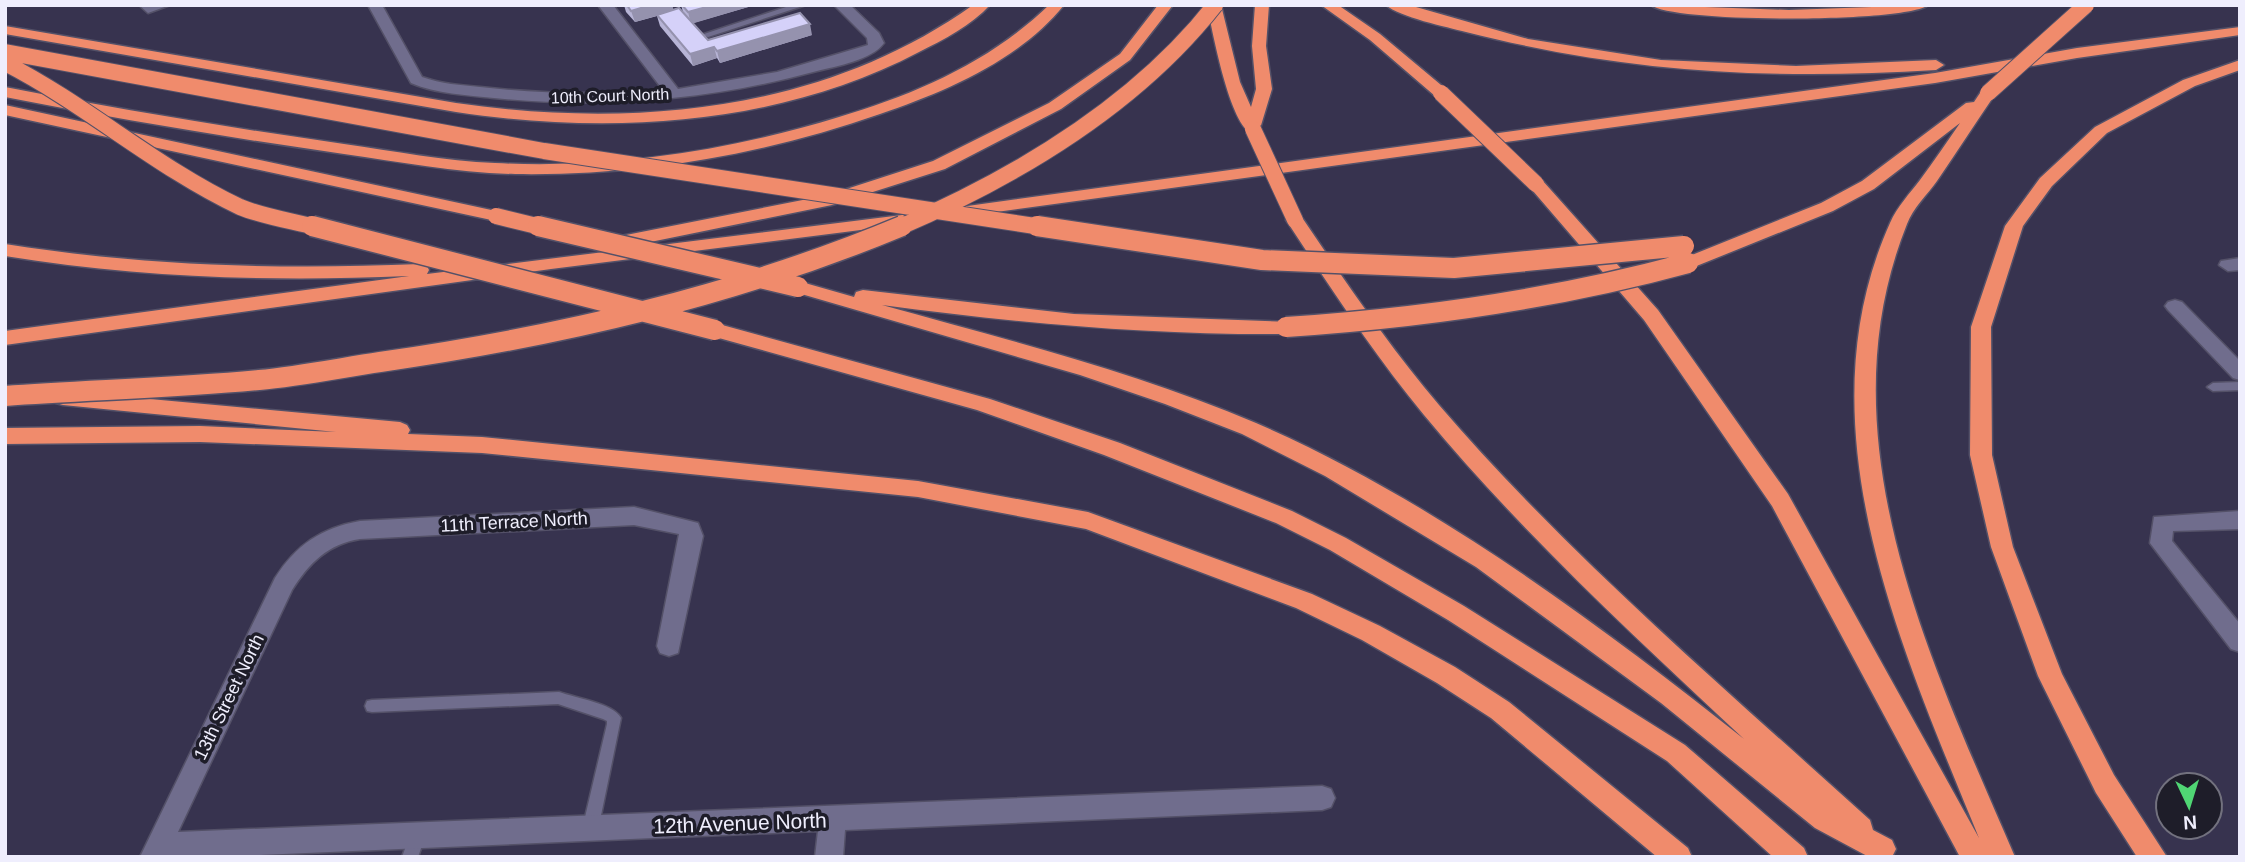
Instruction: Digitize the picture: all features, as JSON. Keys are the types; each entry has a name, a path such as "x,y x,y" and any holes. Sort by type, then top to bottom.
{"highway":[{"path":"5,30 475,110 558,119 625,119 725,109 830,84 916,49 951,29 983,5"},
{"path":"5,92 176,126 456,165 516,169 615,166 777,141 885,108 971,69 1041,23 1057,5"},
{"path":"464,267 702,229 832,200 939,165 1055,106 1125,57 1166,5"},
{"path":"1215,5 1232,82 1295,220 1379,344 1448,428 1601,587 1886,853"},
{"path":"5,394 258,380 315,373 450,354 675,306 821,257 895,228 1009,174 1126,95 1178,49 1215,5"},
{"path":"1253,129 1264,89 1259,46 1262,5"},
{"path":"1328,5 1375,37 1441,93 1536,184 1651,315 1780,500 1975,857"},
{"path":"1393,5 1529,44 1654,65 1733,72 1855,71 2077,53"},
{"path":"1658,5 1744,13 1857,10 1921,5"},
{"path":"798,287 990,314 1165,328 1361,323 1481,310 1592,289 1688,262 1774,229 1868,185 1988,93 2086,5"},
{"path":"5,338 551,263 1147,188 1935,78 2077,53 2240,31"},
{"path":"5,52 544,151 1262,260 1454,268 1648,252 1774,229"},
{"path":"5,63 41,80 89,109 197,186 243,208 715,330 1009,413 1218,488 1284,517 1338,544 1456,613 1676,753 1794,857"},
{"path":"2153,857 2105,784 2050,676 2002,547 1981,454 1981,327 2014,226 2046,182 2101,131 2189,83 2240,65"},
{"path":"1988,93 1900,220 1881,268 1865,344 1866,447 1880,523 1922,661 2001,857"},
{"path":"5,110 496,216 798,287 1087,370 1249,429 1332,470 1485,560 1670,695 1825,819 1886,853"},
{"path":"5,250 55,259 185,273 323,275 551,263"},
{"path":"5,394 388,428 482,446"},
{"path":"5,436 200,434 482,446 918,489 1088,521 1304,601 1371,633 1446,675 1500,710 1678,857"}],"street":[{"path":"147,7 163,5"},
{"name":"10th Court North","path":"374,5 412,77 422,83 554,99 674,94 752,82 818,66 873,48 877,43 874,36 841,5"},
{"path":"605,5 674,94"},
{"path":"2175,306 2240,373"},
{"name":"11th Terrace North","path":"315,545 339,533 360,530 634,516 690,529 690,553 669,646"},
{"path":"2240,520 2162,523 2161,543 2240,642"},
{"name":"13th Street North","path":"155,851 283,585 300,558 315,545"},
{"name":"12th Avenue North","path":"155,851 414,847 590,830 1322,798"},
{"path":"829,857 833,820"}],"lane":[{"path":"705,35 802,5"},
{"path":"2213,387 2240,386"},
{"path":"373,706 559,698 579,707 605,712 614,718 614,724 590,830"}],"building":[{"path":"627,5 651,5 631,11"},
{"path":"682,5 714,5 688,12"},
{"path":"679,8 708,40 800,13 810,24 717,51 714,47 690,54 657,15"}]}
